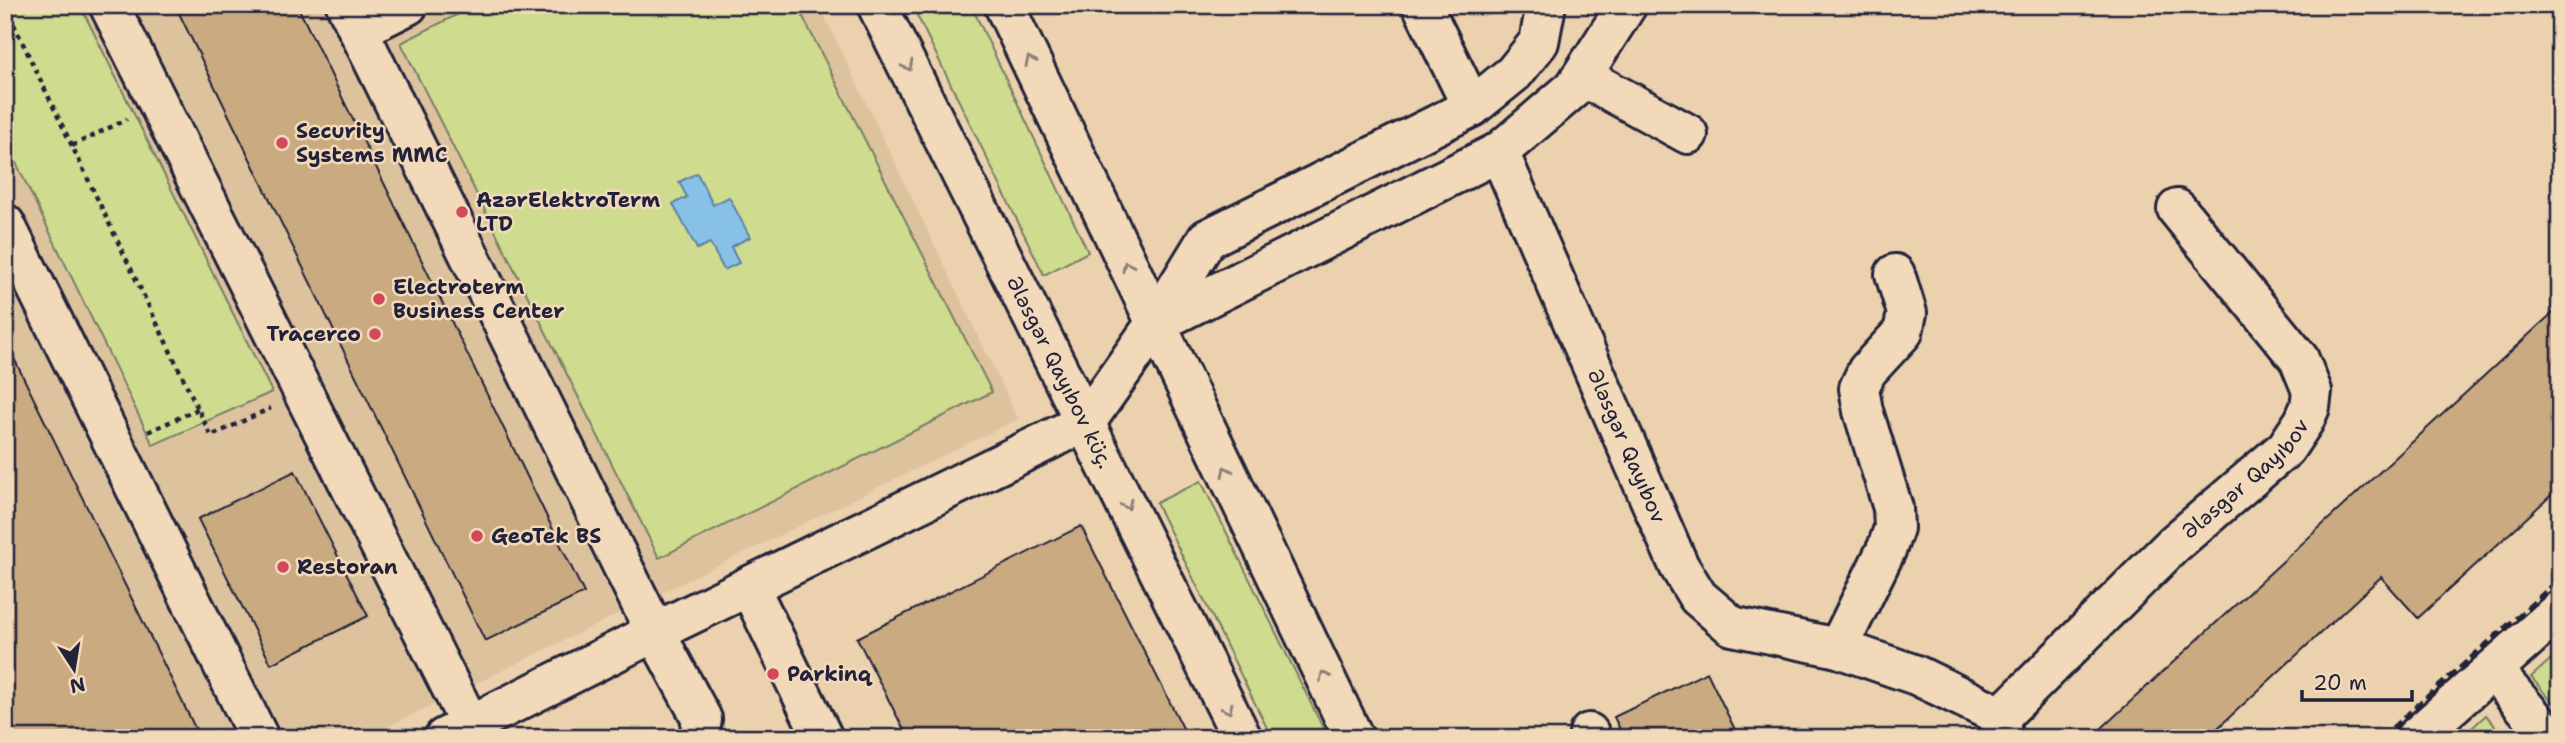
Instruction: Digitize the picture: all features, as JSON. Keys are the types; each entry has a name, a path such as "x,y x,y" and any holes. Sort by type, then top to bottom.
{"street":[{"path":"109,5 303,392 457,731 1086,422 1155,324 1207,239 1472,107 1514,73 1539,42 1546,5"},
{"path":"408,5 352,17 655,632 702,719 699,738"},
{"name":"Ələsgər Qayıbov küç.","path":"877,5 1242,738"},
{"path":"1004,5 1354,738"},
{"path":"1422,5 1472,107"},
{"path":"1155,324 1499,152 1574,88 1627,5"},
{"path":"1581,76 1688,134"},
{"name":"Ələsgər Qayıbov","path":"1499,152 1679,566 1699,597 1732,626 1839,649 1916,675 2001,727 2174,544 2286,448 2310,407 2312,391 2299,359 2177,209"},
{"path":"5,224 259,738"},
{"path":"1839,649 1895,528 1893,508 1863,411 1859,388 1867,371 1903,332 1907,313 1895,274"},
{"path":"750,586 823,738"},
{"path":"2415,738 2560,610"},
{"path":"2493,670 2551,738"}],"path":[{"path":"5,6 211,436 303,392"},
{"path":"72,146 159,104"},
{"path":"115,447 198,409"}],"shaded area":[{"name":"AzərElektroTerm LTD","path":"5,5 819,5 1018,419 364,738 5,738"}],"green space":[{"path":"5,5 80,5 272,392 153,445 5,140"},
{"path":"476,5 797,5 992,392 659,558 401,43"},
{"path":"912,5 971,5 1088,252 1044,275"},
{"path":"1201,481 1328,738 1272,738 1156,503"},
{"path":"2560,651 2560,711 2531,677"},
{"path":"2486,715 2505,738 2461,738"}],"water":[{"path":"697,173 713,205 729,197 750,237 731,247 739,263 724,270 710,243 697,249 673,204 687,197 679,182"}],"building":[{"name":"Electroterm Business Center","path":"175,5 297,5 584,593 485,641"},
{"path":"2560,306 2560,487 2418,618 2381,577 2207,738 2091,738"},
{"path":"5,340 200,738 5,738"},
{"name":"Restoran","path":"295,471 368,616 271,664 198,519"},
{"path":"1081,526 1188,738 908,738 857,638"},
{"path":"1707,672 1739,738 1624,738 1614,717"}],"railway":[{"path":"2381,738 2560,579"}],"place":[{"name":"Security Systems MMC","path":"282,143"},
{"name":"AzərElektroTerm LTD","path":"462,212"},
{"name":"Electroterm Business Center","path":"379,299"},
{"name":"Tracerco","path":"375,334"},
{"name":"GeoTek BS","path":"477,536"},
{"name":"Restoran","path":"283,567"},
{"name":"Parkinq","path":"773,674"}]}
